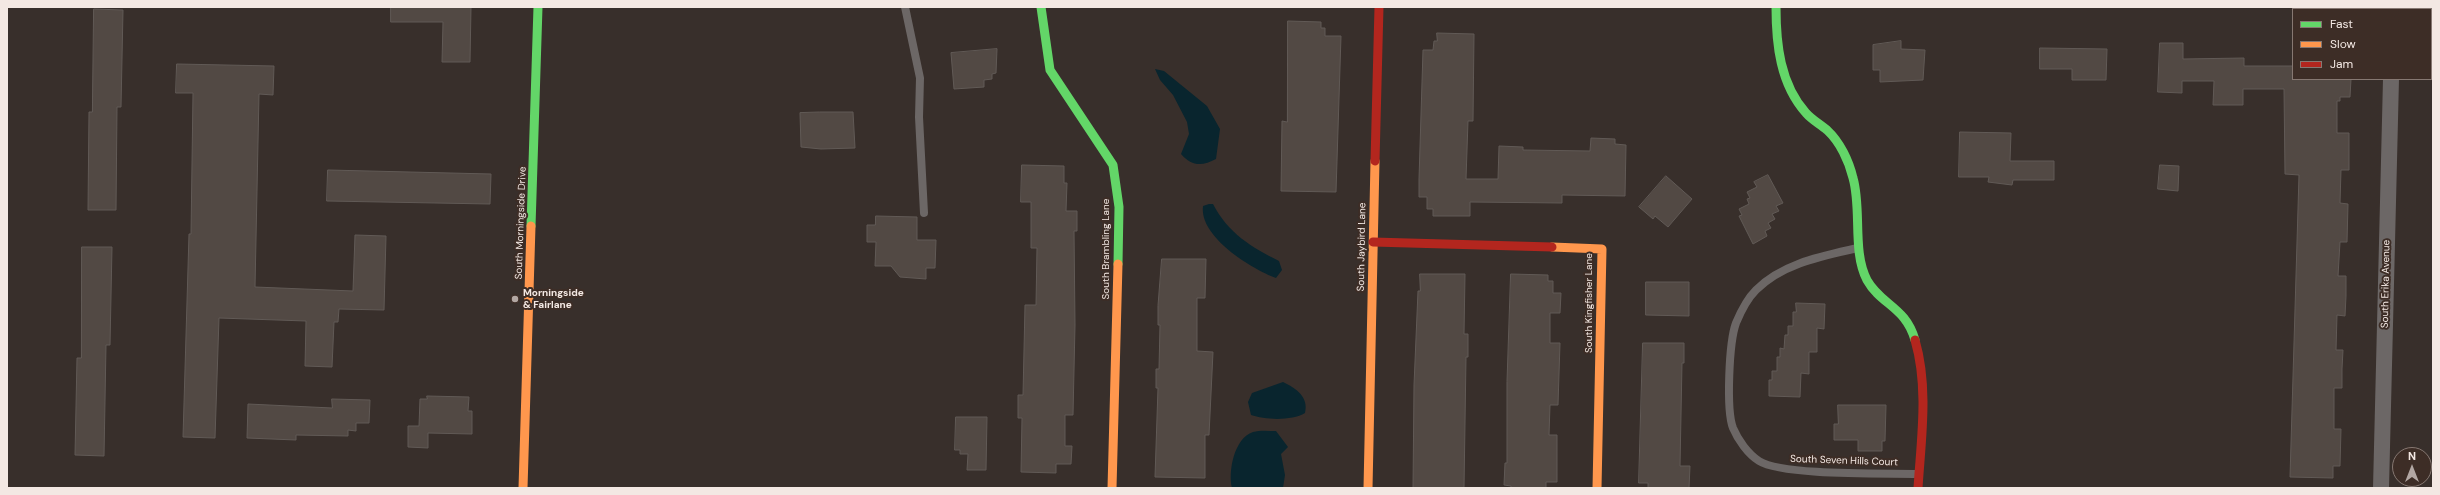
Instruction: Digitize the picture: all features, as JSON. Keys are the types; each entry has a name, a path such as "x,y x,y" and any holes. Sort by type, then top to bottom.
{"street":[{"name":"South Morningside Drive","path":"523,488 538,7"},
{"name":"South Brambling Lane","path":"1041,7 1041,18 1050,70 1113,165 1119,207 1112,488"},
{"name":"South Jaybird Lane","path":"1368,488 1379,7"},
{"path":"1776,7 1776,30 1785,80 1805,112 1832,136 1849,166 1858,207 1859,247 1865,274 1879,296 1904,316 1918,345 1923,379 1918,488"},
{"name":"South Erika Avenue","path":"2381,488 2391,80"},
{"name":"South Kingfisher Lane","path":"1373,242 1602,249 1597,488"}],"lane":[{"path":"905,7 920,78 919,117 924,213"},
{"name":"South Seven Hills Court","path":"1859,247 1813,259 1781,271 1757,289 1746,302 1735,324 1731,351 1729,404 1732,428 1743,446 1760,461 1782,469 1919,474"}],"water":[{"path":"1155,69 1164,71 1207,106 1220,129 1216,159 1207,163 1198,164 1189,161 1181,154 1189,134 1187,122 1173,95 1160,80"},
{"path":"1213,204 1226,223 1241,238 1279,261 1282,270 1276,278 1266,274 1241,259 1218,240 1209,229 1204,218 1203,206"},
{"path":"1283,382 1297,390 1303,398 1306,407 1305,413 1300,416 1278,419 1251,415 1248,402 1252,393"},
{"path":"1276,431 1288,447 1281,454 1285,475 1283,488 1232,488 1232,465 1237,448 1241,441 1246,435 1253,432"}],"building":[{"path":"391,7 471,7 470,62 442,62 443,22 391,22"},
{"path":"94,9 123,10 121,107 117,107 116,210 88,210 89,112 92,112"},
{"path":"1288,21 1321,22 1321,28 1325,28 1325,36 1341,36 1336,192 1281,191 1282,121 1287,122"},
{"path":"1437,33 1474,34 1473,121 1468,121 1466,179 1498,179 1499,146 1523,147 1523,150 1590,151 1591,138 1615,139 1615,144 1626,145 1625,196 1562,195 1562,203 1470,202 1470,216 1433,216 1433,209 1427,209 1427,197 1419,197 1419,179 1423,50 1433,50 1434,41 1437,41"},
{"path":"1901,41 1901,49 1925,50 1923,80 1880,82 1880,70 1873,70 1873,45"},
{"path":"2160,43 2183,43 2183,59 2244,58 2244,66 2292,66 2292,80 2351,80 2350,97 2340,97 2340,101 2337,101 2337,133 2349,133 2349,170 2341,170 2340,203 2348,204 2347,242 2340,242 2338,276 2346,276 2346,296 2345,316 2337,315 2336,350 2343,350 2342,388 2334,388 2334,429 2341,429 2340,466 2333,466 2333,478 2290,477 2299,175 2285,174 2284,89 2243,89 2243,105 2213,105 2214,81 2182,81 2182,93 2158,92"},
{"path":"2040,48 2107,49 2106,80 2072,80 2072,69 2040,69"},
{"path":"997,49 996,73 992,74 992,79 984,80 984,87 954,89 951,53"},
{"path":"177,64 274,66 273,95 259,94 255,287 353,291 355,235 386,236 384,310 339,309 338,322 334,322 332,367 305,366 306,321 219,318 215,438 183,437 189,234 191,234 193,93 176,93"},
{"path":"853,112 855,148 821,149 801,147 800,113"},
{"path":"1960,132 2011,133 2010,161 2054,161 2054,180 2013,180 2012,185 1988,182 1989,177 1959,177"},
{"path":"1022,165 1064,166 1064,183 1067,183 1066,211 1077,211 1077,231 1074,231 1075,325 1073,415 1065,415 1065,446 1072,446 1071,464 1056,464 1056,473 1021,472 1022,418 1018,418 1018,395 1023,395 1025,305 1036,305 1037,248 1031,248 1031,202 1021,202"},
{"path":"2160,165 2179,166 2178,191 2158,189"},
{"path":"328,170 491,174 490,204 327,201"},
{"path":"1768,175 1783,203 1776,206 1779,211 1772,214 1775,219 1768,223 1771,228 1765,231 1767,236 1753,244 1739,216 1742,215 1739,209 1749,204 1747,199 1750,198 1747,192 1757,187 1754,182"},
{"path":"1666,176 1692,199 1668,227 1655,216 1653,219 1639,207"},
{"path":"876,216 917,217 917,240 936,240 935,268 926,268 926,279 900,277 891,266 875,266 876,242 867,242 867,225 875,225"},
{"path":"82,247 112,247 110,345 106,345 104,456 75,455 77,358 81,358"},
{"path":"1162,259 1206,259 1205,298 1197,298 1197,351 1213,352 1209,435 1205,435 1205,478 1155,477 1158,388 1156,388 1156,369 1159,369 1160,325 1158,325 1158,306"},
{"path":"1420,274 1465,274 1464,334 1468,334 1468,357 1466,357 1464,488 1413,488 1414,385"},
{"path":"1511,274 1548,275 1548,281 1553,281 1553,293 1561,293 1560,313 1550,313 1550,343 1560,343 1558,405 1550,405 1549,435 1557,435 1557,482 1546,482 1546,488 1511,488 1511,486 1504,485 1505,463 1507,463 1507,382"},
{"path":"1646,282 1689,282 1689,316 1646,315"},
{"path":"1796,303 1825,304 1824,329 1817,328 1817,352 1809,352 1809,374 1801,373 1800,397 1769,396 1769,380 1772,380 1772,371 1777,371 1777,357 1780,357 1780,348 1784,349 1785,335 1788,335 1788,326 1793,326 1793,312 1796,312"},
{"path":"1643,343 1684,343 1684,363 1682,363 1680,466 1690,466 1689,488 1648,488 1648,483 1639,483"},
{"path":"427,396 469,397 468,411 472,411 472,434 428,433 428,448 408,447 408,426 419,426 420,399 427,399"},
{"path":"332,399 370,400 369,423 356,423 356,431 348,430 348,436 296,435 296,440 247,438 248,404 332,408"},
{"path":"1838,405 1886,405 1885,441 1882,441 1882,451 1858,451 1858,440 1834,440 1834,424 1838,424"},
{"path":"956,417 987,417 986,470 967,470 968,454 960,454 960,450 955,450"}],"traffic: fast":[{"path":"531,226 538,7"},
{"path":"1041,7 1050,70 1113,165 1119,207 1118,264"},
{"path":"1776,7 1777,35 1781,63 1790,89 1797,102 1806,113 1827,130 1836,140 1843,152 1851,172 1856,190 1858,244 1862,269 1867,280 1879,295 1906,320 1915,340"}],"traffic: slow":[{"path":"1368,488 1375,161"},
{"path":"523,488 531,226"},
{"path":"1552,247 1602,249 1597,488"},
{"path":"1112,488 1118,264"}],"traffic: jam":[{"path":"1375,161 1379,7"},
{"path":"1373,242 1552,247"},
{"path":"1915,340 1922,377 1923,395 1918,488"}],"place":[{"name":"Morningside & Fairlane","path":"515,299"}]}
